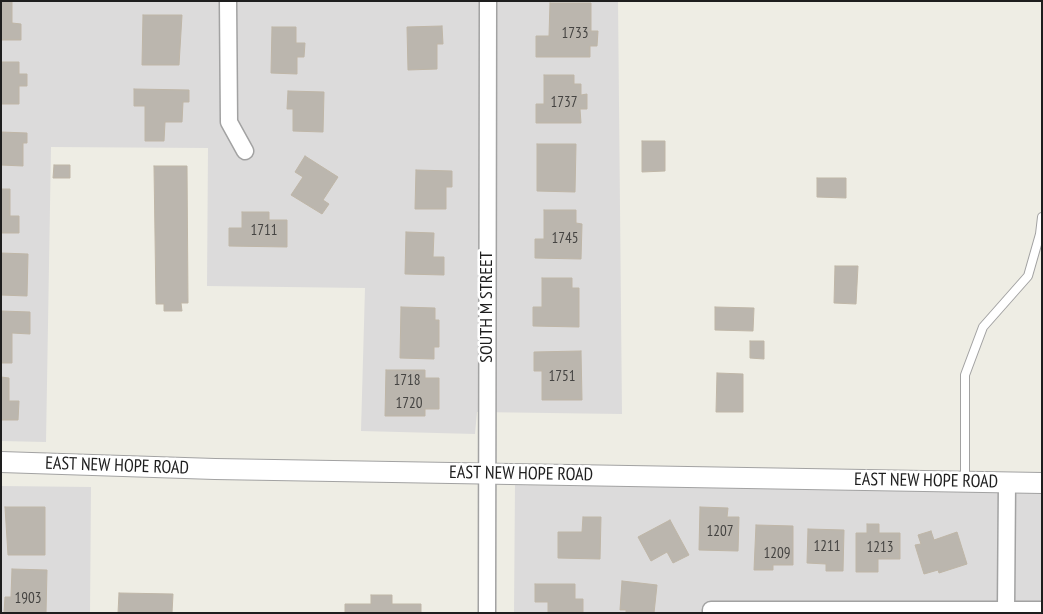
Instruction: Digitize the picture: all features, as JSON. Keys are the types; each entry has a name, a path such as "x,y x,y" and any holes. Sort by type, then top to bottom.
{"street":[{"path":"228,1 228,122 246,151"},
{"name":"SOUTH M STREET","path":"487,613 488,1"},
{"name":"EAST NEW HOPE ROAD","path":"1,462 215,470 1042,483"},
{"path":"1006,609 1008,483"},
{"path":"711,611 1042,610"}],"lane":[{"path":"965,482 965,375 983,327 1028,276 1040,234 1042,217"}],"shaded area":[{"path":"1,1 618,1 622,414 477,412 475,434 361,431 365,288 207,286 208,148 51,147 46,442 1,441"},
{"path":"515,485 1042,491 1042,613 514,613"},
{"path":"1,486 91,487 90,613 1,613"}],"building":[{"path":"1,1 12,1 12,23 21,24 21,40 1,40"},
{"path":"550,3 591,3 591,31 598,31 597,46 590,46 590,57 536,57 536,36 549,36"},
{"path":"143,15 182,15 179,65 142,65"},
{"path":"442,26 443,44 437,44 437,69 408,70 407,27"},
{"path":"272,27 296,27 296,43 305,43 304,57 297,57 297,74 271,73"},
{"path":"1,62 19,62 19,74 27,74 27,86 19,86 19,104 1,104"},
{"path":"544,75 574,75 574,84 581,84 581,95 587,94 587,109 580,109 581,123 536,123 536,104 544,104"},
{"path":"134,89 189,90 189,102 183,102 182,122 165,122 164,141 145,141 145,106 134,106"},
{"path":"288,91 324,92 323,132 293,131 293,109 287,109"},
{"path":"1,132 27,133 27,143 23,143 23,166 1,165"},
{"path":"642,141 665,141 665,171 642,172"},
{"path":"537,144 576,144 575,192 537,191"},
{"path":"305,156 338,177 323,200 329,204 322,214 291,195 303,177 295,172"},
{"path":"54,165 70,165 70,178 53,178"},
{"path":"154,166 187,166 188,303 181,303 182,311 164,311 164,304 156,304"},
{"path":"416,170 452,171 452,187 446,187 446,209 415,209"},
{"path":"817,178 846,178 846,198 817,197"},
{"path":"1,189 10,189 10,216 19,216 19,233 1,233"},
{"path":"544,210 576,210 576,223 582,224 581,259 535,258 535,239 544,239"},
{"path":"242,212 269,212 269,220 287,220 287,247 229,246 229,228 242,228"},
{"path":"406,232 434,233 433,257 444,257 444,275 405,274"},
{"path":"1,253 28,254 27,296 1,295"},
{"path":"835,266 858,266 856,304 834,303"},
{"path":"542,278 572,278 572,288 579,288 579,327 533,326 533,307 542,307"},
{"path":"401,307 435,308 435,320 439,320 439,347 434,347 434,359 400,358"},
{"path":"715,307 754,308 753,331 715,330"},
{"path":"1,311 30,312 30,334 12,333 12,363 1,363"},
{"path":"750,341 764,341 764,359 750,358"},
{"path":"581,351 582,400 542,400 542,371 534,371 534,352"},
{"path":"386,370 425,370 425,378 439,378 439,409 425,409 425,416 385,416"},
{"path":"717,373 743,374 743,412 716,412"},
{"path":"1,377 9,378 9,401 19,401 18,420 1,420"},
{"path":"5,507 45,507 45,555 8,555"},
{"path":"700,507 728,508 727,517 739,517 738,551 699,550"},
{"path":"583,517 601,517 600,559 558,558 558,532 582,532"},
{"path":"670,520 689,555 673,563 667,552 651,561 638,537"},
{"path":"867,524 879,524 879,533 900,533 900,559 878,559 878,572 856,572 856,533 867,533"},
{"path":"756,525 793,526 793,565 773,565 773,570 754,570"},
{"path":"808,529 844,530 843,571 826,571 826,564 807,563"},
{"path":"931,531 934,540 957,532 967,564 939,573 938,570 924,574 915,545 921,544 918,535"},
{"path":"12,569 47,570 46,613 4,613 5,597 11,597"},
{"path":"622,581 657,585 654,613 626,613 626,610 620,610"},
{"path":"535,584 575,584 575,599 583,599 583,612 548,613 548,602 535,602"},
{"path":"119,593 173,594 172,613 118,613"},
{"path":"371,595 392,595 392,604 421,604 421,613 345,613 345,604 371,604"}]}
